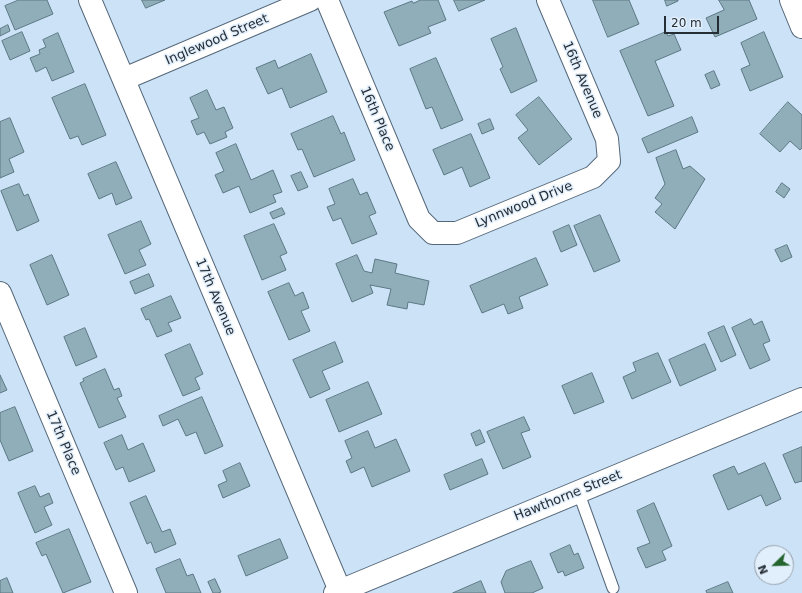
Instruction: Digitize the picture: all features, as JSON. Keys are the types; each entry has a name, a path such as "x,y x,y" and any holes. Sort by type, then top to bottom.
{"street":[{"name":"17th Avenue","path":"90,0 339,592"},
{"name":"Inglewood Street","path":"124,79 310,0"},
{"name":"16th Place","path":"327,0 419,219 433,233"},
{"name":"16th Avenue","path":"548,0 607,139 609,161"},
{"path":"791,0 802,27"},
{"name":"Lynnwood Drive","path":"433,233 457,233 593,177 609,161"},
{"name":"17th Place","path":"0,293 126,593"},
{"name":"Hawthorne Street","path":"339,592 578,491 802,399"}],"lane":[{"path":"578,491 613,588"}],"building":[{"path":"19,0 47,0 53,14 15,30 5,6"},
{"path":"142,0 165,0 146,8"},
{"path":"421,0 438,0 446,20 428,27 431,33 399,46 384,12 412,1 413,3"},
{"path":"454,0 485,0 459,11"},
{"path":"593,0 629,0 639,24 608,37"},
{"path":"665,0 678,0 678,1 667,6"},
{"path":"719,0 749,0 757,19 715,37 706,18 724,10"},
{"path":"8,25 10,31 0,36 0,29"},
{"path":"516,28 537,81 511,93 500,69 503,67 491,39"},
{"path":"22,32 30,51 10,60 2,41"},
{"path":"666,32 668,36 674,34 681,50 655,61 674,106 648,116 620,51"},
{"path":"764,32 783,77 750,91 741,69 750,65 741,43"},
{"path":"58,33 74,72 52,81 46,67 36,72 30,58 40,54 39,50 46,47 43,40"},
{"path":"311,54 327,92 290,108 282,88 268,94 256,68 275,60 278,68"},
{"path":"436,58 463,120 441,129 432,107 426,109 410,69"},
{"path":"714,71 720,85 711,89 705,75"},
{"path":"85,84 106,135 82,145 78,136 70,139 52,98"},
{"path":"207,90 216,110 224,107 233,128 225,132 227,137 210,144 204,132 197,135 191,121 199,118 190,98"},
{"path":"539,97 572,139 539,165 518,138 528,130 516,115"},
{"path":"788,102 802,115 802,148 800,150 790,141 780,152 760,134"},
{"path":"333,116 341,134 344,132 355,160 314,177 302,149 298,150 291,134"},
{"path":"692,117 698,132 648,153 642,139"},
{"path":"10,118 24,152 9,159 14,172 0,178 0,122"},
{"path":"490,119 494,129 482,134 478,124"},
{"path":"471,134 490,178 470,187 462,167 444,175 433,150"},
{"path":"236,144 251,180 273,170 282,192 273,195 276,202 250,213 239,186 223,193 215,175 224,171 216,153"},
{"path":"676,150 683,169 690,166 705,179 675,229 655,212 662,204 655,198 665,184 656,158"},
{"path":"116,162 132,198 116,205 112,193 99,199 88,174"},
{"path":"301,172 308,187 298,191 291,176"},
{"path":"353,179 360,195 367,192 376,213 369,216 377,234 352,244 341,218 333,221 327,207 335,204 329,189"},
{"path":"782,183 790,189 784,198 776,192"},
{"path":"19,184 24,196 28,194 39,221 17,231 1,191"},
{"path":"282,208 285,214 273,219 270,213"},
{"path":"600,215 620,261 594,272 574,226"},
{"path":"141,221 151,244 139,250 146,265 125,274 108,235"},
{"path":"274,224 287,253 280,256 286,270 262,280 244,236"},
{"path":"569,225 577,245 561,252 553,232"},
{"path":"787,245 792,257 781,262 775,250"},
{"path":"52,255 69,295 47,305 30,265"},
{"path":"357,255 364,271 372,273 375,259 397,264 395,273 429,281 424,305 408,302 407,309 387,305 391,289 370,285 373,293 352,302 336,264"},
{"path":"536,258 548,285 519,297 523,308 508,314 504,304 482,313 470,286"},
{"path":"149,274 154,286 135,294 130,282"},
{"path":"289,283 295,296 303,292 309,308 301,311 310,331 289,340 268,292"},
{"path":"171,296 181,318 168,323 172,331 157,337 149,319 146,320 141,309"},
{"path":"751,319 754,325 762,321 770,341 763,344 770,360 750,369 732,328"},
{"path":"724,326 736,355 721,362 708,333"},
{"path":"85,328 97,357 76,366 64,337"},
{"path":"335,342 343,362 322,371 330,389 310,398 293,360"},
{"path":"190,344 203,374 195,378 200,389 183,396 165,355"},
{"path":"705,344 716,370 680,386 669,360"},
{"path":"658,353 671,382 632,399 623,377 636,371 633,363"},
{"path":"105,369 114,390 119,388 122,396 117,398 126,417 99,428 80,383 84,381 83,379"},
{"path":"592,373 604,402 574,414 562,386"},
{"path":"0,375 7,390 0,393"},
{"path":"368,382 382,414 339,432 326,400"},
{"path":"202,397 223,446 205,454 196,432 186,436 178,419 163,426 159,416"},
{"path":"15,407 33,451 9,461 0,440 0,413"},
{"path":"524,417 530,430 521,433 531,457 503,469 487,432"},
{"path":"480,430 485,442 476,446 471,434"},
{"path":"368,431 375,448 396,439 410,471 372,487 364,467 351,473 346,461 352,458 345,441"},
{"path":"122,435 128,450 143,443 155,471 129,482 123,467 116,470 104,443"},
{"path":"802,447 802,481 795,483 783,455"},
{"path":"482,459 488,474 450,490 444,475"},
{"path":"240,463 250,486 223,498 218,485 227,481 223,471"},
{"path":"765,463 781,499 766,506 761,495 728,510 713,475 734,466 738,474"},
{"path":"35,486 40,497 49,493 53,503 44,507 52,525 35,533 18,493"},
{"path":"146,496 162,532 170,529 176,544 155,553 151,542 147,544 130,503"},
{"path":"654,503 672,546 662,551 666,560 646,568 637,548 650,543 637,511"},
{"path":"69,529 91,582 63,593 46,554 42,556 36,543"},
{"path":"280,539 288,558 246,576 238,556"},
{"path":"570,545 574,555 578,553 584,568 565,576 563,571 558,573 550,554"},
{"path":"180,559 187,576 193,574 201,593 166,593 156,569"},
{"path":"531,561 543,588 532,593 505,593 501,582 506,571"},
{"path":"7,578 13,593 0,593 0,581"},
{"path":"215,579 221,592 218,593 213,593 208,582"},
{"path":"481,581 486,593 453,593"},
{"path":"728,582 733,593 707,593 706,591"}]}
